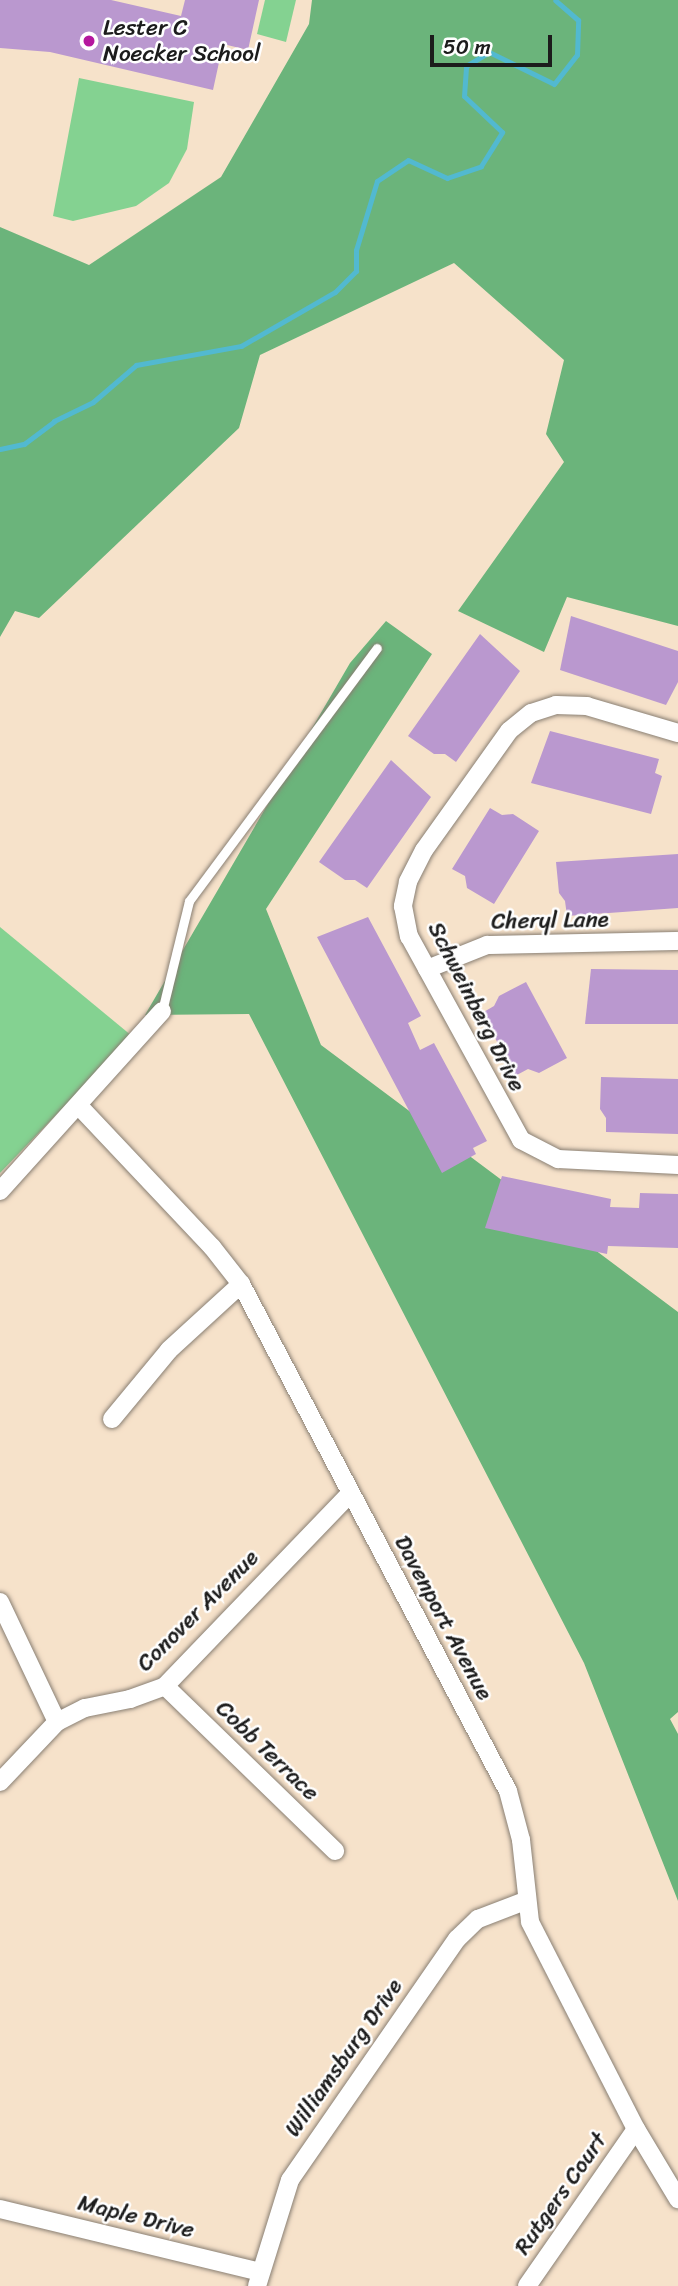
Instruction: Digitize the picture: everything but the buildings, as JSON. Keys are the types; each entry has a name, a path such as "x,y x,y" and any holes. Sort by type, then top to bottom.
{"street":[{"name":"Schweinberg Drive","path":"678,733 571,704 542,708 520,720 424,850 408,882 405,919 427,969 521,1140 558,1159 678,1165"},
{"name":"Cheryl Lane","path":"427,969 487,945 678,941"},
{"path":"0,1191 162,1011"},
{"name":"Davenport Avenue","path":"79,1106 212,1247 241,1284 508,1791 521,1840 525,1900 539,1942 636,2129 678,2199"},
{"path":"112,1419 169,1350 241,1284"},
{"name":"Conover Avenue","path":"0,1782 57,1722 85,1708 130,1699 165,1686 350,1494"},
{"path":"0,1602 57,1722"},
{"name":"Cobb Terrace","path":"165,1686 335,1851"},
{"name":"Williamsburg Drive","path":"259,2279 290,2180 457,1939 478,1919 525,1900"},
{"name":"Rutgers Court","path":"527,2286 636,2129"},
{"name":"Maple Drive","path":"0,2209 259,2279"}],"lane":[{"path":"162,1011 189,901 377,648"}],"green space":[{"path":"265,0 296,0 286,42 257,34"},
{"path":"312,0 678,0 678,626 567,597 544,652 458,611 564,462 546,434 564,360 454,263 260,355 239,428 39,618 15,611 0,637 0,227 89,265 221,177 309,24"},
{"path":"79,78 194,102 187,149 169,183 136,206 73,221 53,216"},
{"path":"386,621 432,654 266,909 321,1045 678,1312 678,1712 670,1719 678,1734 678,1901 584,1663 249,1014 145,1015 350,663"},
{"path":"0,927 132,1036 0,1173"}],"waterway":[{"path":"0,449 24,444 54,421 93,402 136,365 241,346 335,292 356,271 356,250 377,181 408,160 447,178 481,166 502,132 464,96 466,66 489,52 554,84 577,55 578,20 555,0"}],"place":[{"name":"Lester C Noecker School","path":"89,41"}]}
